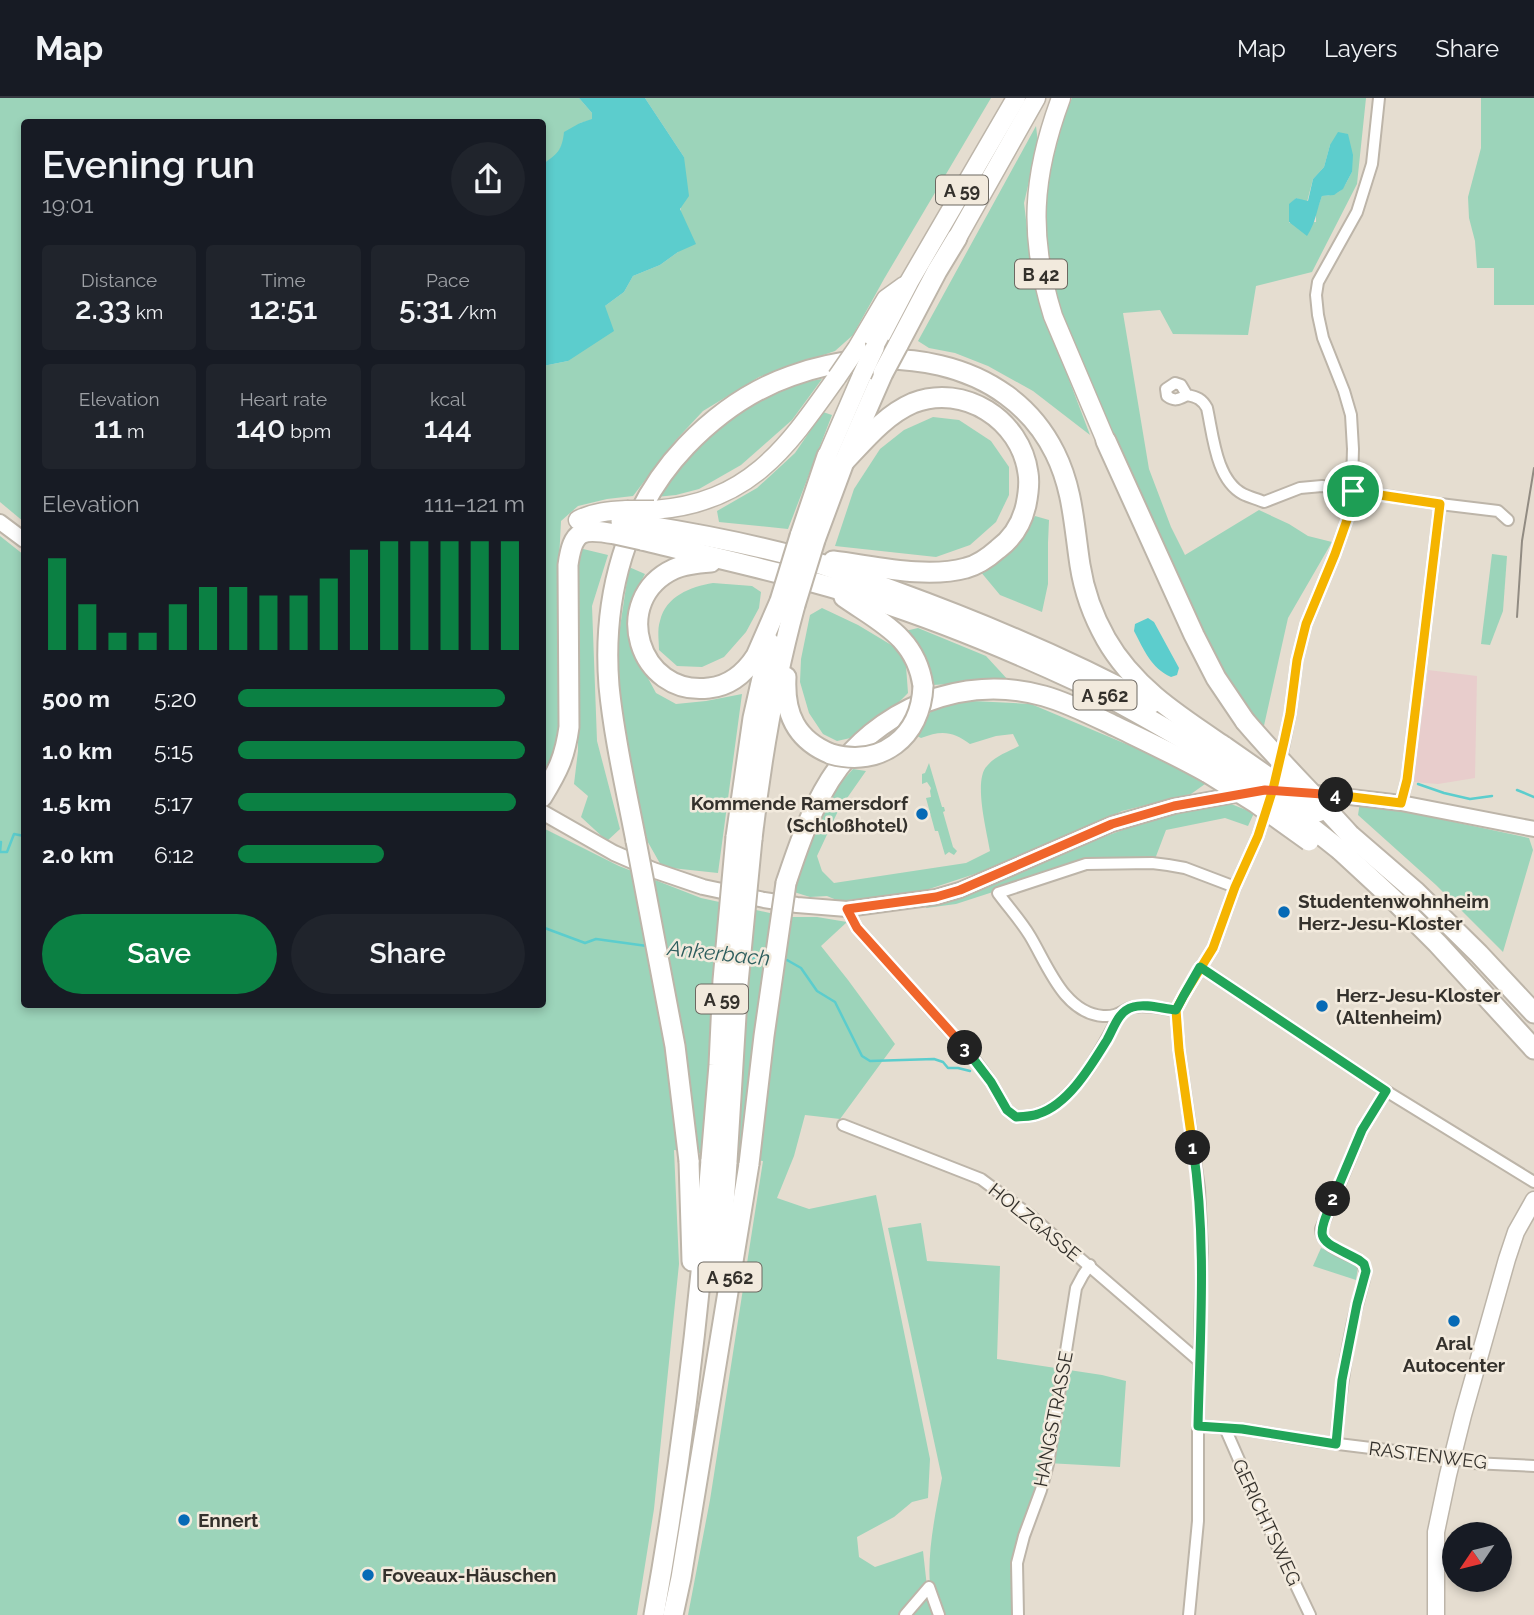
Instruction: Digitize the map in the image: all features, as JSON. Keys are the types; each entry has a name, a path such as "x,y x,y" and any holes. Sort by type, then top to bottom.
{"highway":[{"name":"A 59","path":"673,1615 711,1390 719,1161 739,971 744,777 753,718 807,538 836,459 862,375 866,347 886,299 909,282 1016,98"},
{"path":"957,238 1036,98"},
{"name":"B 42","path":"1061,98 1046,139 1038,184 1036,221 1039,259 1053,316 1106,441"},
{"name":"A 59","path":"836,459 957,238"},
{"path":"648,526 684,507 727,492 754,475 788,443 837,377 866,347"},
{"name":"A 59","path":"693,1346 689,1161 675,1046 609,685 608,643 615,583 630,533 644,502 661,476 690,442 719,416 765,387 801,373 834,364 897,359 932,362 976,377 1008,396 1028,414 1051,445 1068,484 1084,587 1104,636 1117,657 1132,677 1156,699 1192,725"},
{"path":"546,790 560,767 566,750 569,727 568,565 565,538 578,520 593,518 615,524 699,534 801,558 908,571 945,572 968,568 987,558 1004,545 1023,519 1028,491 1024,455 1016,438 999,418 976,404 950,398 925,400 902,409 836,459"},
{"path":"1106,441 1194,635 1216,678 1245,721 1308,788 1341,849 1471,980 1534,1049"},
{"path":"568,565 574,540 580,535 615,524"},
{"name":"A 562","path":"648,526 733,562 875,601 974,637 1055,671 1115,701 1217,759 1341,849 1416,892 1534,1013"},
{"path":"801,558 1026,642 1192,725"},
{"path":"733,562 692,564 674,569 659,579 642,601 638,619 640,646 649,663 662,676 687,688 705,689 722,685 738,676 756,656 788,603"},
{"path":"788,630 785,691 791,718 802,734 815,746 831,754 848,757 880,753 903,737 914,723 921,705 923,686 916,660 902,638 891,628 828,587"},
{"name":"A 59","path":"744,838 759,779 788,630 788,603"},
{"name":"A 562","path":"711,1390 749,1164 786,883 814,810 831,779 856,747 881,725 907,709 933,698 988,689 1013,690 1044,696 1087,712 1164,749 1217,759"},
{"name":"A 562","path":"1192,725 1217,759"},
{"path":"1217,759 1256,803 1341,849"},
{"name":"A 59","path":"654,1615 675,1491 706,1225 719,1161"}],"main road":[{"path":"1436,1615 1436,1532 1452,1458 1507,1259 1516,1232 1534,1200"}],"street":[{"path":"1189,1615 1198,1521 1202,1253 1199,1188 1179,1050 1176,1010 1213,948 1235,887 1258,836 1273,789 1290,714 1297,660 1306,624 1354,500 1351,415 1323,338 1316,295 1318,282 1357,212 1372,164 1379,98"},
{"path":"1187,395 1199,398 1207,408 1221,468 1232,486 1242,494 1264,502 1300,488 1322,486 1498,511 1508,520"},
{"path":"1401,803 1407,780 1440,504"},
{"path":"0,522 21,538"},
{"path":"546,814 614,853 703,887 764,900 847,909 924,899 960,890 1080,837 1144,814 1174,806 1273,789 1401,803 1534,829"},
{"path":"1176,1010 1132,1007 1120,1014 1107,1016 1092,1014 1079,1008 1051,973 1020,922 998,893 1086,864 1152,863 1185,868 1235,887"},
{"path":"847,909 857,928 971,1055 1007,1110 1016,1117 1038,1114 1061,1102 1079,1082 1107,1040 1120,1014"},
{"path":"1200,967 1386,1091 1534,1182"},
{"path":"1336,1444 1342,1380 1366,1271 1359,1260 1325,1242 1321,1230 1362,1130 1386,1091"},
{"name":"HOLZGASSE","path":"844,1125 981,1179 1090,1265 1199,1361"},
{"name":"HANGSTRASSE","path":"1018,1615 1017,1563 1048,1464 1076,1289 1090,1265"},
{"name":"RASTENWEG","path":"1198,1426 1452,1458 1472,1463 1534,1466"},
{"name":"GERICHTSWEG","path":"1225,1428 1310,1615"},
{"path":"905,1615 929,1587 939,1615"}],"shaded area":[{"path":"1428,670 1477,676 1475,778 1438,784 1413,782"}],"green space":[{"path":"0,98 579,98 592,113 592,120 580,123 563,143 557,155 546,162 546,119 21,119 21,520 0,502"},
{"path":"645,98 991,98 853,335 835,351 759,377 703,411 676,440 633,496 578,506 561,521 559,561 562,712 555,757 546,770 546,365 568,361 605,306 624,292 633,276 660,265 678,252 684,157"},
{"path":"1072,98 1366,98 1357,184 1312,272 1256,286 1248,335 1173,334 1160,310 1123,313 1149,469 1171,527 1185,555 1259,510 1308,536 1332,542 1288,618 1263,730 1242,707 1210,655 1164,545 1063,321 1047,272 1043,213 1051,166","holes":["1330,145 1352,172 1341,190 1322,196 1316,212 1316,222 1289,223 1289,205 1296,198 1307,202 1313,179 1324,167"]},
{"path":"1481,98 1534,98 1534,305 1494,305 1494,268 1477,268 1468,197 1481,148"},
{"path":"1036,126 1038,143 1024,203 1033,278 1090,435 1033,391 988,366 955,353 929,348 918,341"},
{"path":"822,379 792,420 741,465 699,489 656,497 692,449 742,404 780,386"},
{"path":"823,412 832,415 788,529 719,522 717,511 757,488 795,453"},
{"path":"933,417 959,420 991,441 1009,467 1009,495 996,522 970,545 936,557 835,546 854,489 880,449 904,430"},
{"path":"1035,516 1049,520 1048,584 1042,612 1000,595 980,571 1013,549"},
{"path":"0,536 21,553 21,1008 546,1008 546,830 619,866 701,898 788,917 817,917 847,922 821,946 895,1044 840,1119 805,1115 794,1156 777,1198 809,1209 876,1195 930,1459 928,1498 912,1502 894,1517 857,1537 859,1557 875,1567 923,1551 927,1587 938,1615 688,1615 710,1500 763,1161 674,1150 679,1264 654,1509 637,1615 0,1615"},
{"path":"579,548 608,555 592,606 597,741 620,829 607,841 581,817 588,796 574,784 578,751"},
{"path":"1492,554 1507,556 1503,611 1490,645 1481,644"},
{"path":"629,567 645,574 638,587 633,611 642,667 656,693 676,704 742,694 718,873 662,867 645,837 625,740 619,680 619,634"},
{"path":"713,583 752,586 761,592 759,608 746,632 724,657 702,667 677,666 659,650 659,628 663,612 680,594"},
{"path":"822,608 858,625 898,649 906,666 908,693 855,737 837,741 823,734 809,713 800,682 801,659 810,615"},
{"path":"918,628 986,656 1009,681 932,685 905,631"},
{"path":"953,700 1031,704 1157,757 1205,784 1191,794 1122,811 1026,857 917,893 839,901 827,896 810,897 794,892 799,861 828,797 853,769 866,771 838,811 817,856 822,871 834,883 966,863 990,851 982,807 983,773 987,766 1002,754 1019,746 1013,734 970,744 947,733 921,738 917,736 934,706"},
{"path":"929,763 944,807 953,847 957,851 954,855 949,852 945,855 926,798 931,797 931,788 927,782 922,784 922,774"},
{"path":"1226,802 1254,813 1248,826 1225,818 1166,830 1155,859 1085,859 956,904 926,908 927,905 1161,816"},
{"path":"1360,802 1529,838 1533,850 1503,952 1436,885 1358,815"},
{"path":"921,1223 927,1261 1000,1266 997,1359 1126,1381 1120,1467 1047,1463 1013,1560 1015,1615 942,1615 931,1588 931,1545 942,1478 888,1228"},
{"path":"1321,1248 1356,1264 1356,1280 1313,1266"}],"water":[{"path":"579,98 645,98 684,157 689,196 680,209 696,244 678,252 660,265 633,276 624,292 605,306 614,331 568,361 546,365 546,162 558,151 564,132 592,119 592,113"},
{"path":"1338,132 1348,134 1353,155 1352,172 1343,189 1334,195 1322,196 1307,236 1289,222 1289,204 1296,198 1308,201 1313,179 1324,167 1330,145"},
{"path":"1148,618 1154,622 1179,668 1177,675 1171,677 1158,669 1134,631 1135,624"}],"waterway":[{"name":"Ankerbach","path":"1418,784 1470,799 1492,796"},
{"name":"Ankerbach","path":"1517,790 1534,797"},
{"name":"Ankerbach","path":"0,842 0,852 7,852 14,834 21,835"},
{"name":"Ankerbach","path":"546,928 585,943 596,939 647,946"},
{"name":"Ankerbach","path":"664,948 717,955"},
{"name":"Ankerbach","path":"748,957 766,958"},
{"name":"Ankerbach","path":"783,960 801,968 817,991 835,1002 862,1056 870,1061 934,1059 943,1062 948,1068 970,1071"}],"tram line":[{"path":"1517,617 1522,541 1534,468"}],"place":[{"name":"Kommende Ramersdorf (Schloßhotel)","path":"922,814"},
{"name":"Studentenwohnheim Herz-Jesu-Kloster","path":"1284,912"},
{"name":"Herz-Jesu-Kloster (Altenheim)","path":"1322,1006"},
{"name":"Aral Autocenter","path":"1454,1321"},
{"name":"Ennert","path":"184,1520"},
{"name":"Foveaux-Häuschen","path":"368,1575"}],"route":[{"path":"1353,491 1354,500 1335,554 1306,624 1297,660 1284,742 1273,789 1272,794 1258,836 1235,887 1213,948 1200,967 1176,1010 1201,1216 1202,1312 1198,1426 1242,1429 1336,1444 1342,1380 1366,1271 1359,1260 1325,1242 1321,1230 1362,1130 1386,1091 1200,967 1184,995 1176,1010 1144,1006 1132,1007 1120,1014 1107,1040 1079,1082 1061,1102 1038,1114 1016,1117 1007,1110 971,1055 857,928 847,909 913,901 960,890 1112,824 1174,806 1273,789 1401,803 1407,780 1440,504 1353,491"}]}
